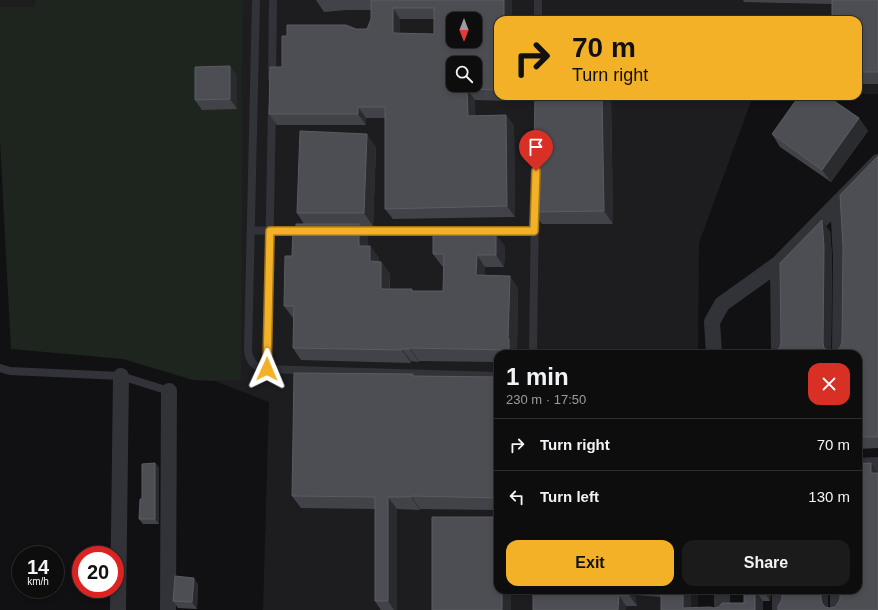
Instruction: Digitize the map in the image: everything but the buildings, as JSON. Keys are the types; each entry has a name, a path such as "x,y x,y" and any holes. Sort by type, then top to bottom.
{"street":[{"path":"714,350 712,322 722,304 778,264 878,162"},
{"path":"838,203 841,257 840,350"},
{"path":"778,264 779,350"},
{"path":"118,610 121,376"},
{"path":"168,610 169,392"},
{"path":"862,466 878,465"},
{"path":"722,594 722,610"},
{"path":"780,594 780,610"},
{"path":"838,594 838,610"}],"lane":[{"path":"256,0 249,356 251,360 262,369 494,376"},
{"path":"272,88 273,0"},
{"path":"538,0 538,16"},
{"path":"267,369 272,103"},
{"path":"532,350 535,191"},
{"path":"251,230 309,231"},
{"path":"348,231 534,231"},
{"path":"0,368 10,371 121,376 169,392"}],"shaded area":[{"path":"0,0 35,0 34,7 0,7"},
{"path":"35,0 243,0 241,380 193,380 123,359 11,349 0,141 0,7 34,7"},
{"path":"151,0 878,0 878,94 862,94 862,16 494,16 494,100 752,100 699,243 698,350 494,350 494,594 698,594 698,610 263,610 269,402 148,355"}],"route":[{"path":"267,369 270,231 534,231 536,171"}]}
